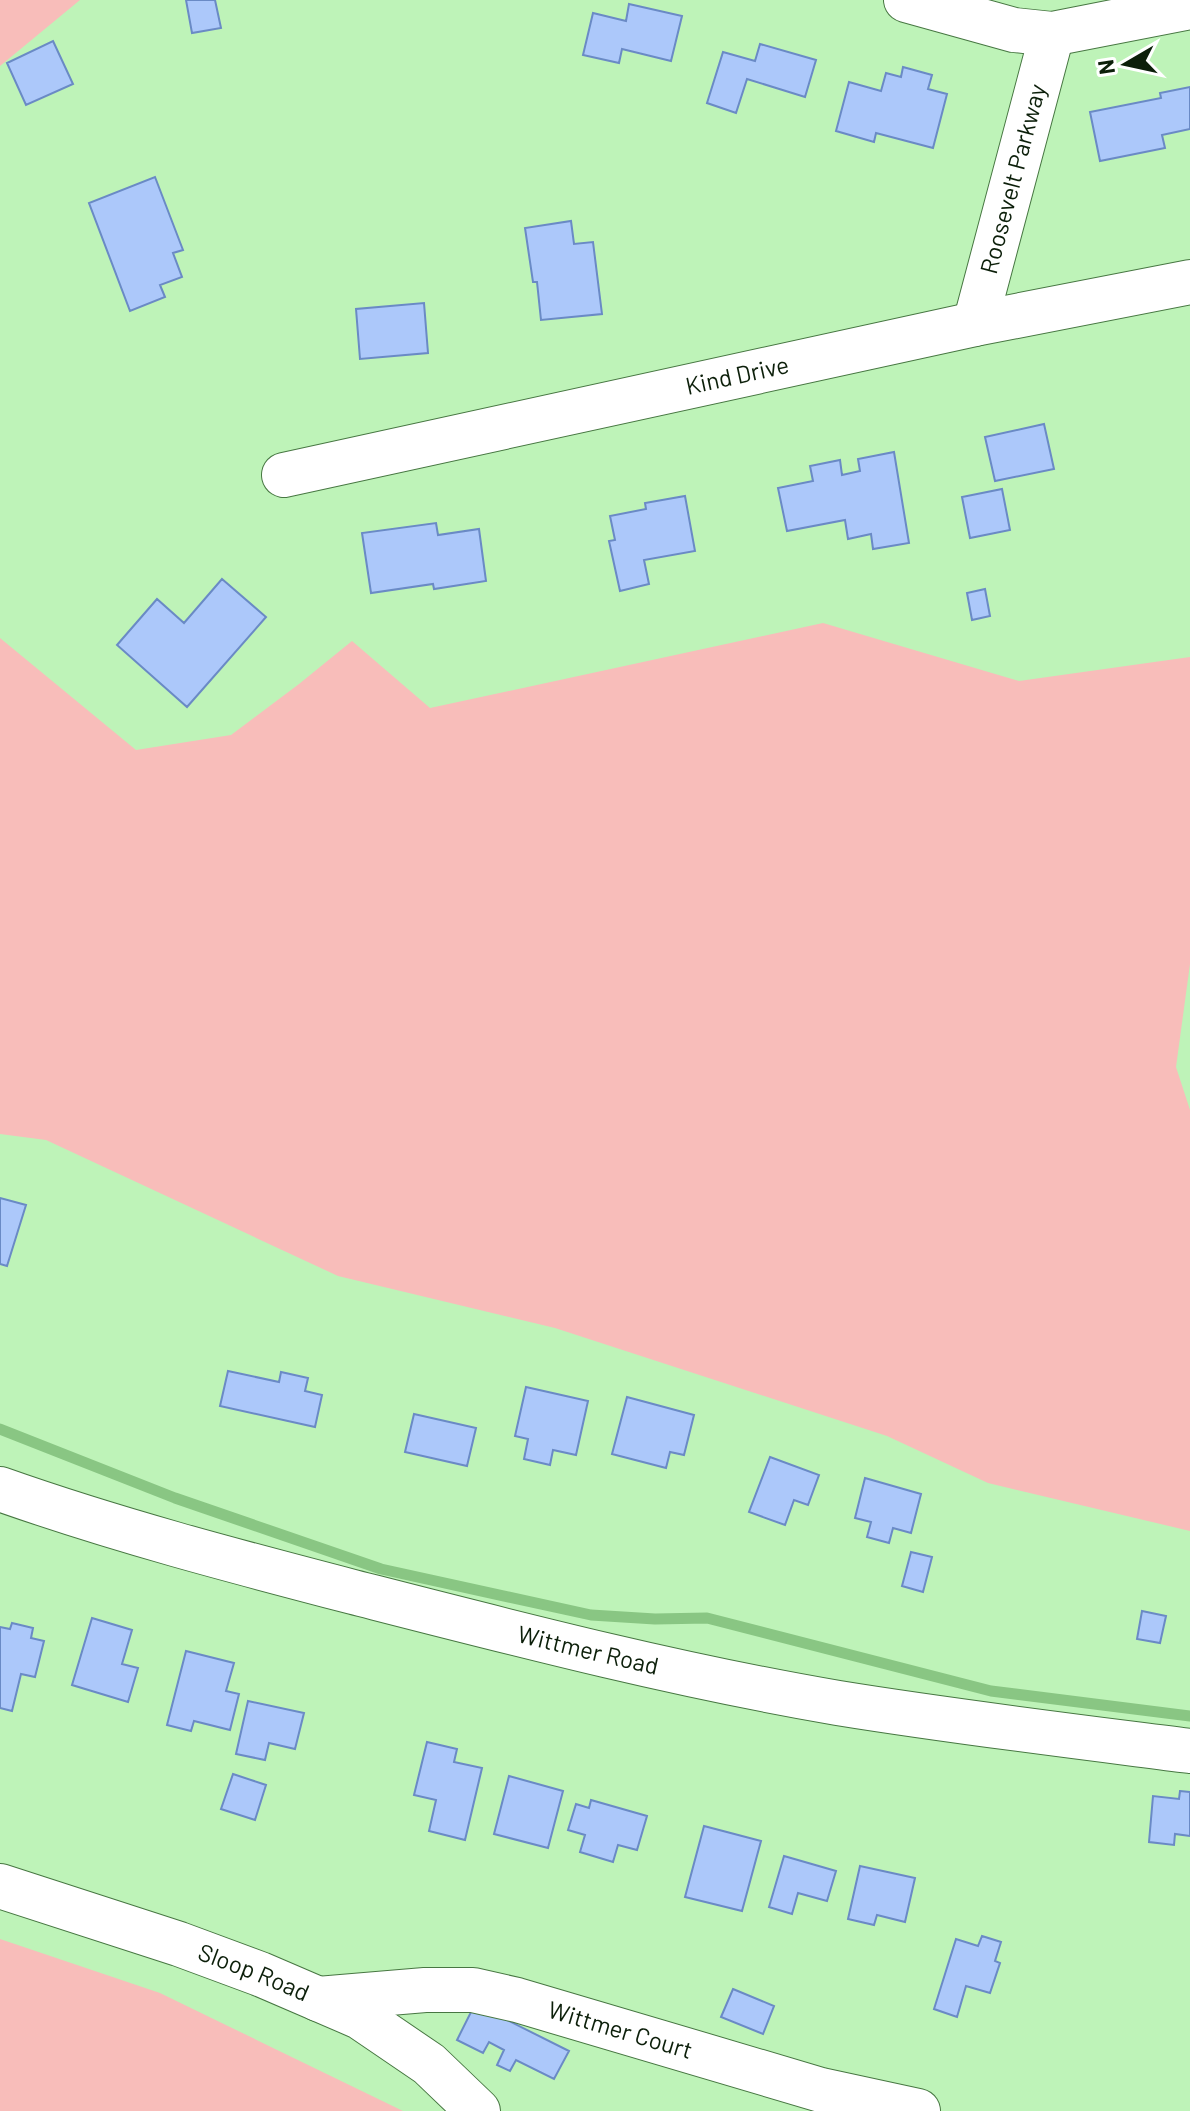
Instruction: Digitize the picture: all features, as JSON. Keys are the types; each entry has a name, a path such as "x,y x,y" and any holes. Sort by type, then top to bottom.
{"street":[{"path":"906,0 1014,30 1052,34 1190,7"},
{"name":"Roosevelt Parkway","path":"975,324 1052,34"},
{"name":"Kind Drive","path":"284,475 975,324 1190,282"},
{"name":"Wittmer Road","path":"0,1489 85,1519 177,1546 649,1665 836,1702 973,1724 1190,1751"},
{"name":"Sloop Road","path":"0,1886 179,1944 260,1974 360,2017 429,2064 478,2111"},
{"name":"Wittmer Court","path":"318,1999 425,1990 473,1990 517,2000 821,2090 918,2111"}],"shaded area":[{"path":"0,0 80,0 0,66"},
{"path":"823,623 1019,681 1190,657 1190,964 1176,1067 1190,1110 1190,1531 988,1483 887,1436 555,1328 338,1276 46,1140 0,1134 0,638 136,750 231,735 352,641 430,708"},
{"path":"0,1939 160,1993 403,2111 0,2111"}],"building":[{"path":"186,0 215,0 221,28 192,33"},
{"path":"629,4 682,16 671,61 622,49 619,63 583,55 593,13 626,21"},
{"path":"53,41 73,84 26,105 7,63"},
{"path":"760,44 816,60 805,97 747,79 736,113 707,103 723,52 755,61"},
{"path":"903,67 932,75 928,89 947,94 933,148 876,133 874,142 836,131 849,82 881,91 886,73 901,77"},
{"path":"1190,87 1190,129 1162,135 1165,148 1100,161 1090,112 1161,98 1160,93"},
{"path":"155,177 183,250 173,253 182,277 160,285 165,297 130,311 89,203"},
{"path":"571,221 574,244 593,242 602,314 541,320 537,282 533,282 525,228"},
{"path":"424,303 428,353 360,359 356,309"},
{"path":"1044,424 1054,469 995,481 985,437"},
{"path":"894,452 909,543 873,549 871,534 848,539 845,520 787,531 778,488 813,481 810,466 840,460 842,475 860,471 858,459"},
{"path":"1002,489 1010,530 970,538 962,497"},
{"path":"685,496 695,551 644,560 649,584 620,591 609,541 615,540 610,516 646,509 645,503"},
{"path":"436,523 438,535 479,529 486,581 434,589 433,584 371,593 362,533"},
{"path":"222,579 266,617 187,707 117,645 157,599 184,623"},
{"path":"985,589 990,616 972,620 967,593"},
{"path":"0,1198 26,1205 7,1266 0,1264"},
{"path":"228,1371 279,1382 281,1372 308,1378 305,1391 322,1395 315,1427 220,1406"},
{"path":"526,1387 588,1401 576,1455 553,1450 550,1465 524,1459 528,1439 515,1436"},
{"path":"627,1397 694,1415 684,1455 670,1452 666,1468 612,1454"},
{"path":"414,1414 476,1428 467,1466 405,1452"},
{"path":"770,1457 819,1475 808,1505 794,1500 785,1525 749,1512"},
{"path":"865,1478 921,1494 911,1533 893,1528 889,1543 867,1537 871,1522 855,1518"},
{"path":"911,1552 932,1557 923,1592 902,1586"},
{"path":"1142,1611 1166,1616 1160,1643 1137,1639"},
{"path":"92,1618 132,1630 122,1664 138,1668 128,1702 72,1685"},
{"path":"12,1623 33,1628 31,1638 44,1641 35,1677 21,1674 12,1711 0,1708 0,1627 10,1629"},
{"path":"186,1651 234,1663 226,1691 239,1694 230,1730 194,1721 191,1731 167,1725"},
{"path":"248,1701 304,1713 295,1749 269,1743 265,1760 236,1754"},
{"path":"427,1742 457,1749 454,1762 482,1768 465,1840 429,1831 436,1800 414,1795"},
{"path":"233,1774 266,1785 255,1820 221,1809"},
{"path":"509,1776 563,1791 548,1848 494,1834"},
{"path":"1180,1791 1190,1792 1190,1836 1175,1834 1174,1845 1149,1842 1153,1796 1179,1799"},
{"path":"591,1800 647,1816 637,1850 618,1845 613,1862 580,1852 585,1835 568,1830 576,1804 589,1808"},
{"path":"704,1826 761,1841 742,1911 685,1897"},
{"path":"784,1856 836,1871 827,1901 798,1893 792,1914 769,1907"},
{"path":"860,1866 915,1878 905,1922 877,1915 874,1925 848,1919"},
{"path":"982,1936 1001,1942 995,1961 1000,1963 990,1993 966,1986 957,2017 934,2009 956,1939 978,1946"},
{"path":"733,1989 774,2006 763,2034 721,2017"},
{"path":"475,2004 569,2051 554,2079 516,2060 510,2071 497,2065 504,2050 489,2042 483,2053 457,2040"}],"waterway":[{"path":"0,1429 175,1498 381,1569 591,1615 707,1618 991,1691 1190,1716"}]}
